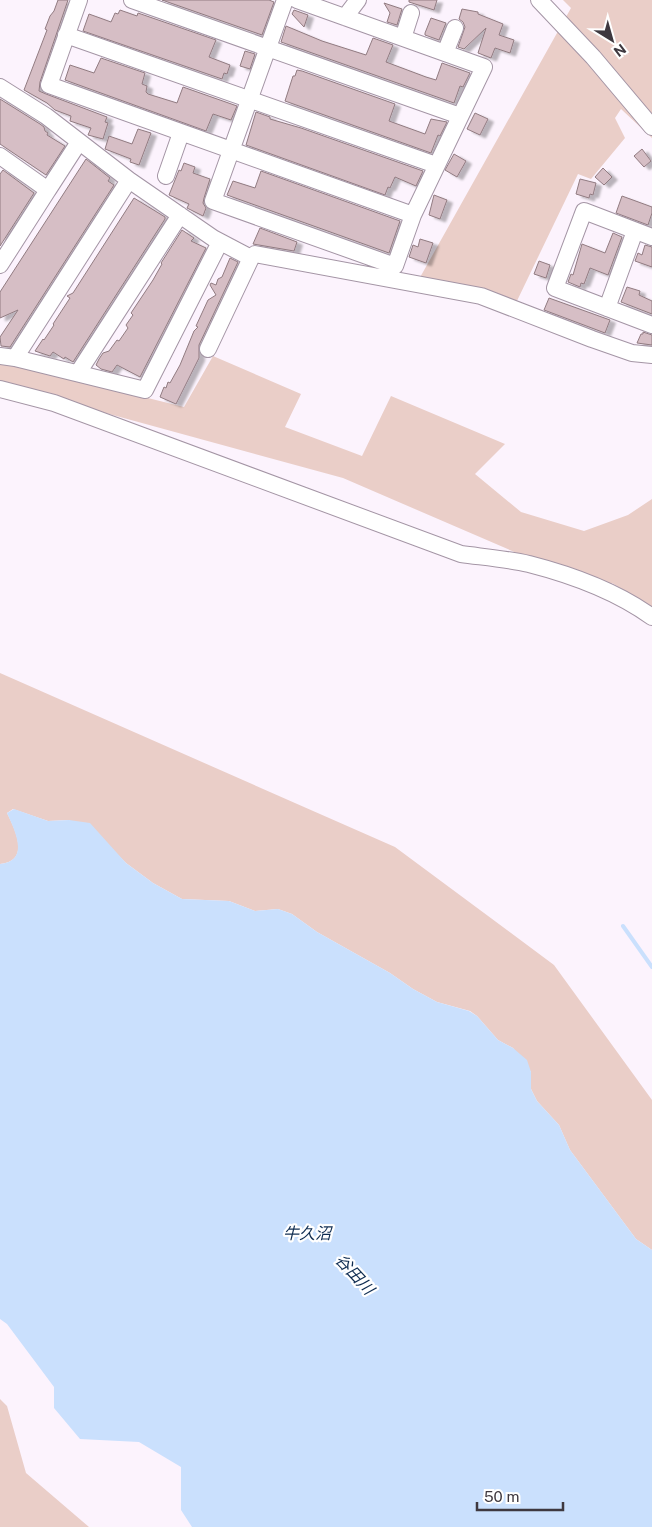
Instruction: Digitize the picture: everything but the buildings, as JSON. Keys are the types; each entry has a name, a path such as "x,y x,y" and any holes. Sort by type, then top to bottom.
{"street":[{"path":"78,0 49,84 413,215"},
{"path":"132,0 460,116"},
{"path":"285,0 214,201 395,266 413,215 484,67 297,0"},
{"path":"345,17 358,0"},
{"path":"539,0 594,58 652,127"},
{"path":"403,38 411,13"},
{"path":"445,53 455,28"},
{"path":"66,35 436,166"},
{"path":"0,87 46,116 130,180 180,215 220,242 251,258"},
{"path":"166,176 181,133"},
{"path":"0,265 79,142"},
{"path":"0,156 48,190"},
{"path":"130,180 7,357 145,390 220,242"},
{"path":"652,237 584,211 556,288 652,325"},
{"path":"78,373 180,215"},
{"path":"607,308 635,231"},
{"path":"208,349 251,258 255,254 481,296 592,339 632,352 652,355"},
{"path":"0,389 54,403 175,451 461,554 518,562 569,576 610,592 636,605 652,617"}],"shaded area":[{"path":"563,0 652,0 652,138 621,109 615,118 625,138 591,179 578,174 515,305 418,281 571,8"},
{"path":"213,356 301,394 285,427 362,456 391,396 505,444 475,474 521,512 584,531 628,515 652,499 652,607 612,583 609,588 533,560 343,478 58,400 0,387 0,363 15,365 184,407"},
{"path":"0,673 395,847 554,965 652,1100 652,1250 636,1239 570,1150 559,1125 537,1101 531,1089 531,1072 513,1048 498,1040 477,1016 470,1011 437,1002 413,989 390,973 317,932 292,914 278,909 255,911 229,901 182,899 153,883 126,863 112,849 69,820 48,821 13,809 7,813 14,827 18,851 10,862 0,864"},
{"path":"0,1399 7,1406 26,1473 89,1527 0,1527"}],"water":[{"name":"牛久沼","path":"14,809 48,821 69,820 90,823 126,863 153,883 182,899 229,901 255,911 278,909 292,914 317,932 390,973 413,989 437,1002 469,1011 477,1016 498,1040 513,1048 527,1060 531,1072 531,1089 537,1101 559,1125 570,1150 636,1239 652,1250 652,1527 192,1527 181,1510 181,1467 139,1442 80,1439 54,1408 54,1387 7,1324 0,1319 0,864 9,862 18,851 16,835 7,813"}],"waterway":[{"path":"623,926 652,967"}],"water label":[{"name":"谷田川","path":"355,1274"}]}
